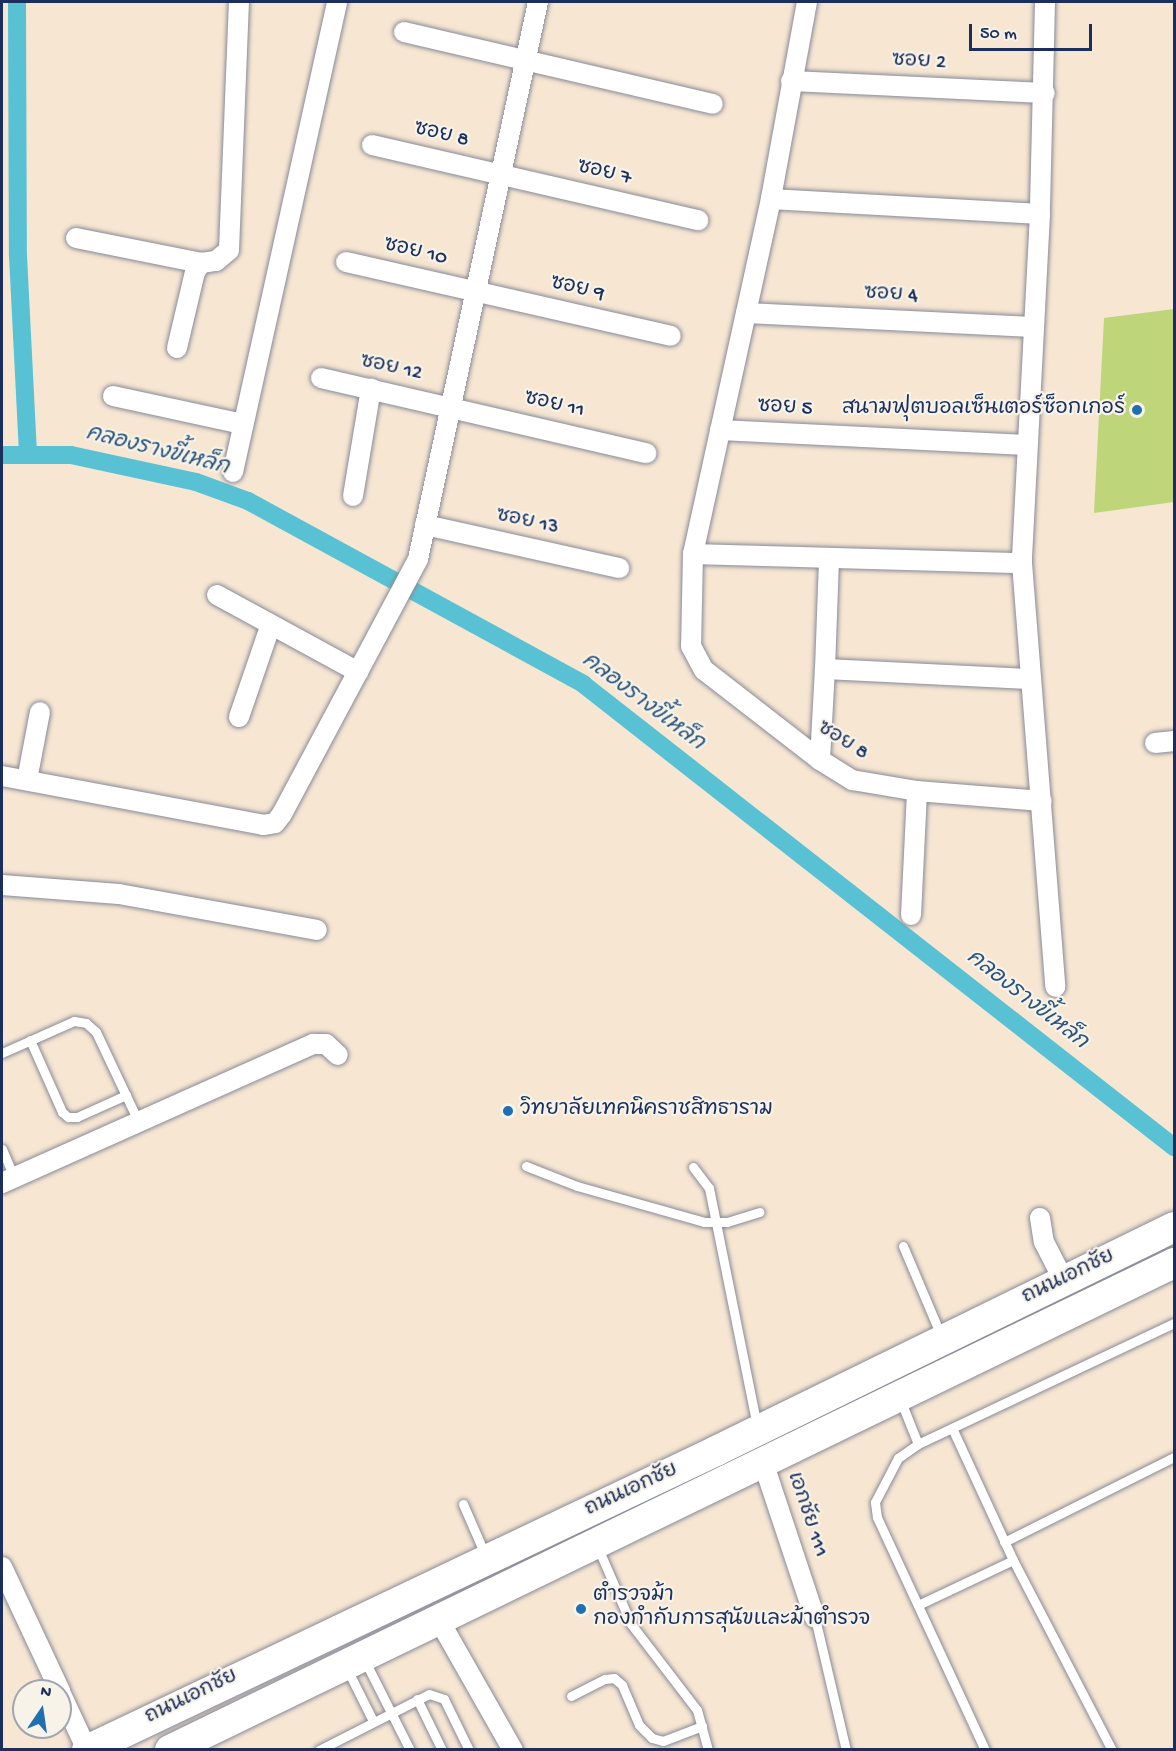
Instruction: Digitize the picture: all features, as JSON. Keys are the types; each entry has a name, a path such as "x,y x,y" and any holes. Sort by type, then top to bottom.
{"main road":[{"name":"ถนนเอกชัย","path":"180,1747 354,1660 899,1397 1071,1296 1174,1227"},
{"name":"ถนนเอกชัย","path":"87,1749 758,1431 943,1340 1174,1263"}],"street":[{"path":"76,238 201,262 216,261 229,250 239,2"},
{"path":"233,472 337,2"},
{"path":"2,776 263,825 275,823 418,559 498,174 538,2"},
{"path":"807,2 771,199 693,554 829,560 1022,563"},
{"path":"1045,2 1045,93 1022,563 1029,679 1042,801 1055,987"},
{"path":"404,32 713,104"},
{"name":"ซอย 2","path":"791,81 1045,93"},
{"name":"ซอย 8","path":"372,145 498,174"},
{"name":"ซอย 7","path":"498,174 698,220"},
{"path":"771,199 1040,214"},
{"path":"177,348 195,272 201,262"},
{"name":"ซอย 10","path":"346,262 474,291"},
{"name":"ซอย 9","path":"474,291 671,336"},
{"name":"ซอย 4","path":"746,313 1033,327"},
{"name":"ซอย 12","path":"321,378 450,406"},
{"path":"353,496 371,389"},
{"path":"113,396 242,423"},
{"name":"ซอย 11","path":"450,406 646,453"},
{"name":"ซอย 5","path":"720,430 1027,445"},
{"name":"ซอย 13","path":"425,525 619,568"},
{"name":"ซอย 8","path":"693,554 691,646 704,669 820,760 852,780 917,791 1042,801"},
{"path":"820,760 829,560"},
{"path":"217,595 358,672"},
{"path":"238,717 271,624"},
{"path":"825,669 1029,679"},
{"path":"27,780 40,712"},
{"path":"1155,743 1174,741"},
{"path":"911,915 917,791"},
{"path":"2,885 119,894 317,930"},
{"path":"8,1180 313,1044 326,1044 338,1055"},
{"path":"1040,1218 1044,1242 1071,1296"},
{"name":"เอกชัย 111","path":"763,1462 815,1618"},
{"path":"2,1567 54,1679"},
{"path":"439,1620 513,1749"},
{"path":"72,1717 87,1749"}],"lane":[{"path":"2,1053 74,1021 86,1023 96,1032 138,1121"},
{"path":"30,1040 62,1113 68,1117 77,1117 126,1095"},
{"path":"2,1149 8,1180"},
{"path":"526,1166 577,1186 704,1222 715,1222 760,1212"},
{"path":"693,1167 709,1188 758,1431"},
{"path":"903,1246 943,1340"},
{"path":"985,1749 877,1517 875,1502 898,1458 918,1444 1174,1323"},
{"path":"899,1397 918,1444"},
{"path":"952,1428 1004,1542 1112,1749"},
{"path":"1004,1542 1174,1457"},
{"path":"463,1504 486,1559"},
{"path":"596,1543 631,1624 686,1692 702,1726 708,1749"},
{"path":"918,1605 1013,1560"},
{"path":"815,1618 846,1749"},
{"path":"354,1660 391,1710 410,1749"},
{"path":"354,1660 372,1721"},
{"path":"571,1696 614,1678 622,1685 639,1725 652,1738 663,1741 702,1726"},
{"path":"319,1749 391,1710 429,1694 444,1699 468,1749"},
{"path":"417,1700 442,1749"}],"green space":[{"name":"สนามฟุตบอลเซ็นเตอร์ซ็อกเกอร์","path":"1174,309 1174,502 1094,513 1104,318"}],"waterway":[{"path":"17,2 18,256 28,454"},
{"name":"คลองรางขี้เหล็ก","path":"2,455 71,455 196,482 248,501 583,684 1174,1147"}],"place":[{"name":"สนามฟุตบอลเซ็นเตอร์ซ็อกเกอร์","path":"1137,410"},
{"name":"วิทยาลัยเทคนิคราชสิทธาราม","path":"508,1111"},
{"name":"ตำรวจม้า กองกำกับการสุนัขและม้าตำรวจ","path":"581,1609"}]}
